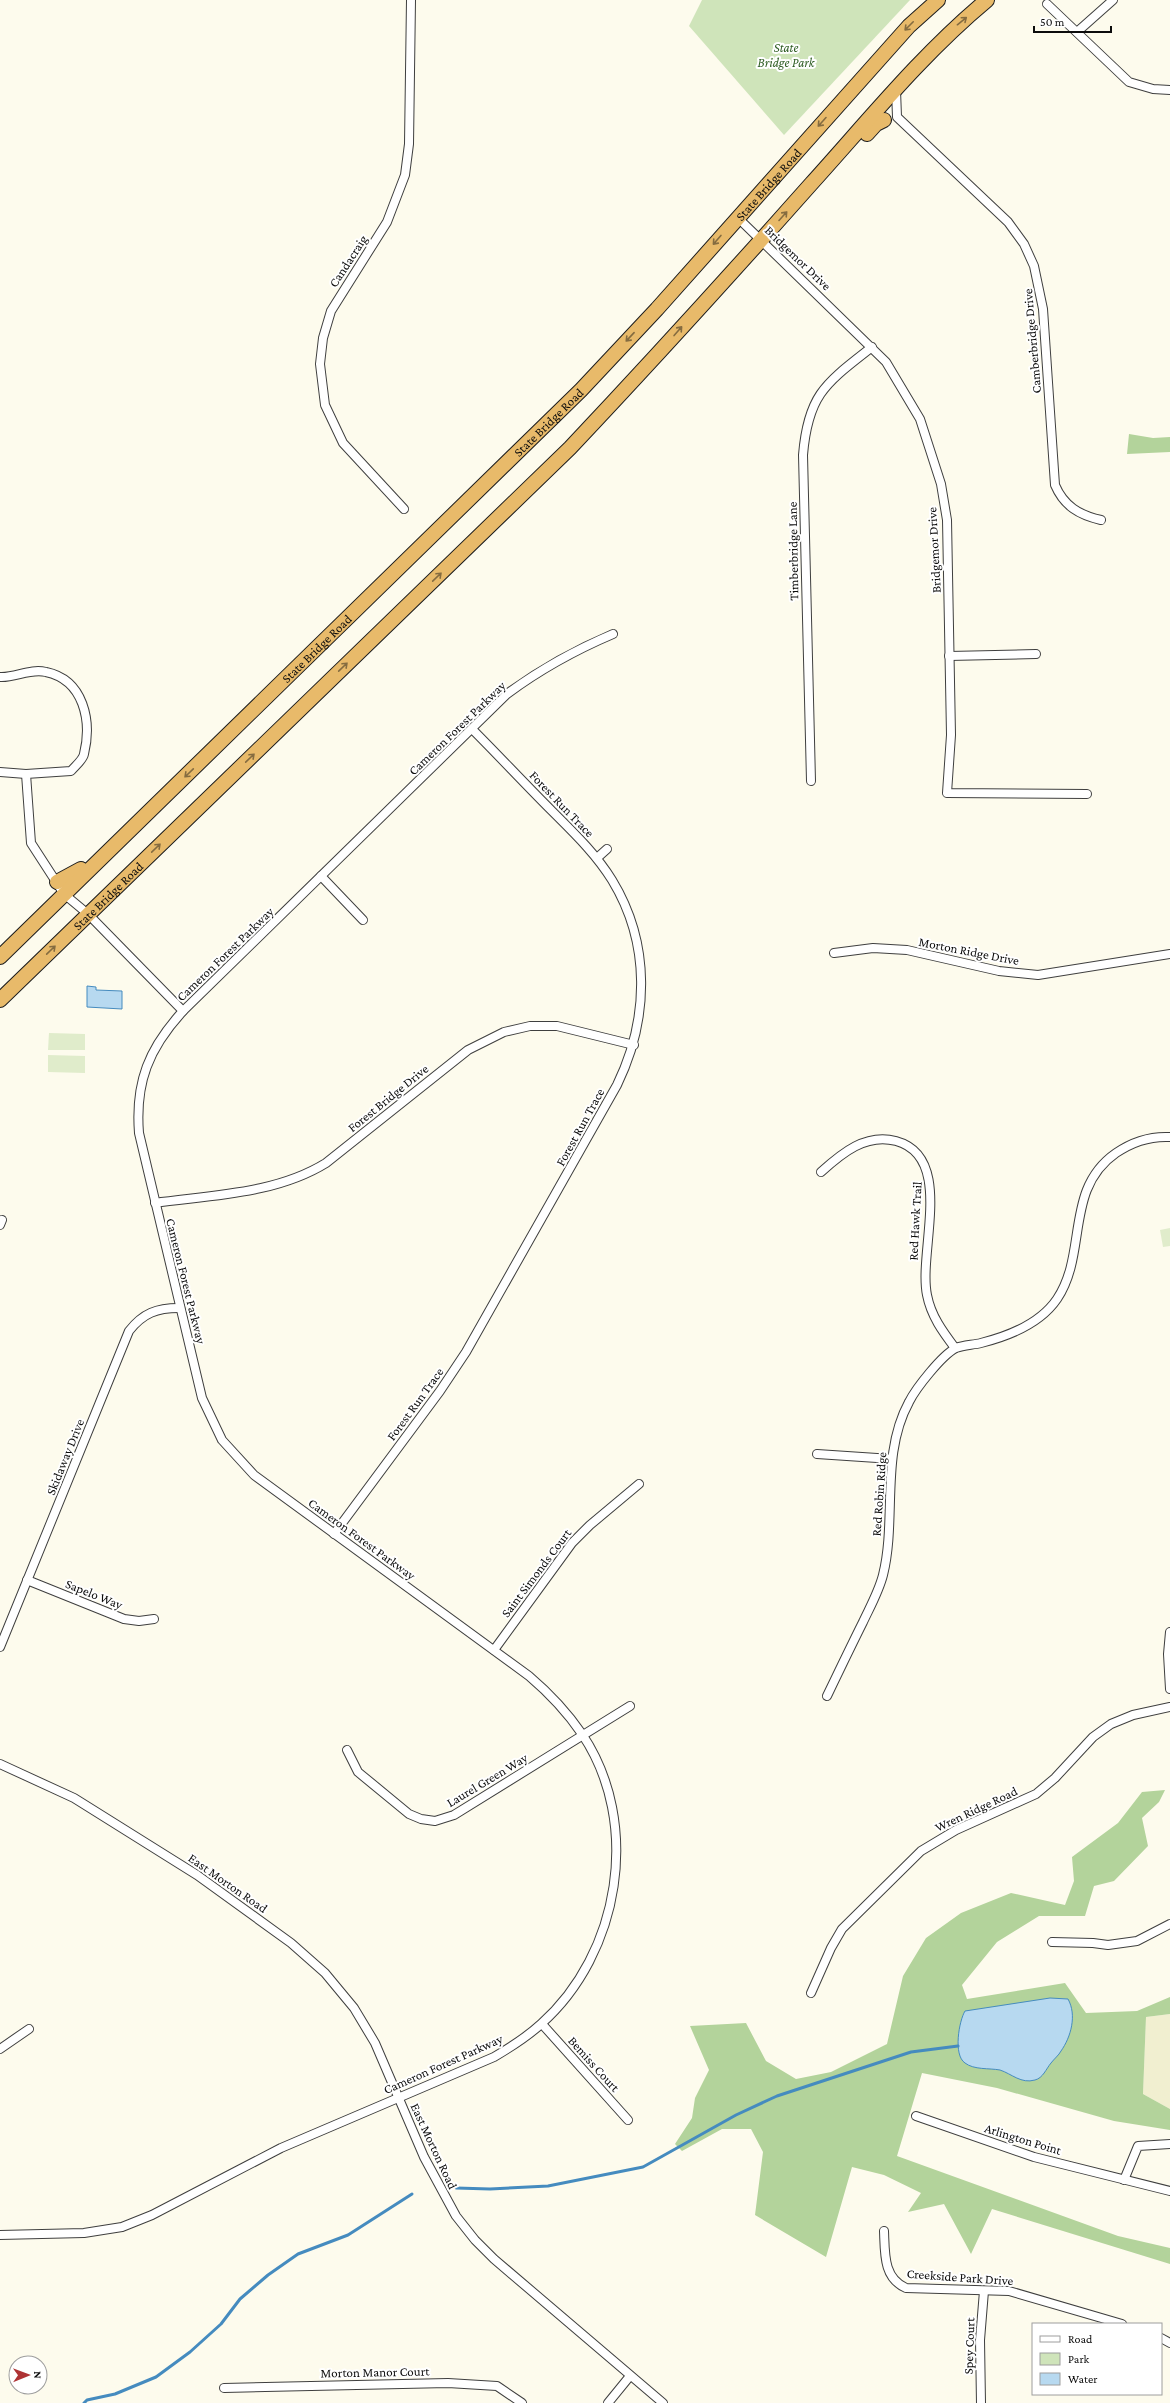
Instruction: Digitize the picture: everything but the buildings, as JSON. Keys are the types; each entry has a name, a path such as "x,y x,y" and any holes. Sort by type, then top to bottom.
{"highway":[{"name":"State Bridge Road","path":"0,957 581,390 657,309 737,217 909,26 938,0"},
{"name":"State Bridge Road","path":"0,1000 570,448 762,239 896,89 953,28 988,0"},
{"name":"State Bridge Road","path":"804,192 818,186 826,179 876,124 891,119"},
{"name":"State Bridge Road","path":"57,882 78,872 123,827 131,822 137,824"}],"street":[{"name":"Candacraig","path":"404,509 343,444 325,405 320,364 323,338 332,311 387,222 405,175 409,144 411,0"},
{"path":"1077,32 1113,0"},
{"path":"1047,4 1129,82 1153,89 1170,90"},
{"path":"891,119 896,89"},
{"name":"Camberbridge Drive","path":"891,119 1008,222 1024,244 1034,266 1043,309 1055,485 1061,498 1069,506 1083,516 1101,520"},
{"name":"Bridgemor Drive","path":"737,217 762,239 886,362 920,418 941,484 947,520 951,735 947,793 1087,794"},
{"name":"Timberbridge Lane","path":"811,781 803,454 805,431 815,401 834,377 872,347"},
{"name":"Cameron Forest Parkway","path":"0,2235 84,2233 122,2227 152,2215 282,2148 494,2057 520,2041 542,2024 568,1995 590,1962 605,1926 614,1888 616,1849 612,1810 601,1773 583,1735 546,1691 494,1650 254,1475 222,1440 202,1398 180,1308 139,1133 139,1093 145,1069 154,1048 167,1028 508,694 538,671 571,652 613,634"},
{"path":"949,656 1036,654"},
{"path":"0,677 45,671 60,677 79,694 87,713 84,755 71,771 26,774 0,772"},
{"name":"Forest Run Trace","path":"334,1534 440,1391 466,1352 617,1086 634,1046 642,999 639,949 624,901 597,858 472,729"},
{"path":"26,774 31,843 64,894 88,914 183,1011"},
{"path":"597,858 607,849"},
{"path":"321,876 363,920"},
{"name":"Morton Ridge Drive","path":"834,954 873,948 907,950 999,971 1038,975 1170,954"},
{"name":"Forest Bridge Drive","path":"155,1203 276,1185 306,1175 326,1163 468,1050 504,1032 530,1026 557,1026 634,1046"},
{"name":"Red Robin Ridge","path":"827,1696 882,1577 888,1548 892,1459 898,1431 908,1402 936,1366 956,1348 1008,1334 1026,1327 1056,1300 1068,1281 1083,1196 1095,1173 1107,1159 1124,1147 1139,1141 1170,1137"},
{"name":"Red Hawk Trail","path":"821,1172 840,1155 873,1139 903,1143 914,1149 925,1163 930,1178 924,1268 927,1295 933,1317 956,1348"},
{"name":"Skidaway Drive","path":"0,1647 129,1331 138,1320 150,1312 164,1308 180,1308"},
{"path":"817,1454 892,1459"},
{"name":"Saint Simonds Court","path":"494,1650 572,1544 590,1525 639,1484"},
{"name":"Sapelo Way","path":"28,1580 124,1619 139,1621 154,1619"},
{"path":"1170,1632 1168,1654 1170,1689"},
{"name":"Laurel Green Way","path":"347,1750 358,1772 409,1814 421,1819 435,1821 454,1815 630,1706"},
{"name":"Wren Ridge Road","path":"811,1993 830,1948 842,1930 921,1851 956,1830 1036,1794 1055,1778 1093,1737 1111,1724 1133,1714 1170,1707"},
{"name":"East Morton Road","path":"0,1764 74,1798 148,1843 243,1907 291,1943 326,1973 354,2008 375,2043 437,2185 456,2216 474,2240 662,2403"},
{"path":"1052,1942 1092,1943 1108,1946 1137,1941 1170,1924"},
{"name":"Bemiss Court","path":"542,2024 628,2120"},
{"path":"0,2049 29,2029"},
{"name":"Arlington Point","path":"916,2116 1034,2157 1170,2191"},
{"path":"1124,2180 1138,2146 1170,2144"},
{"name":"Creekside Park Drive","path":"884,2231 886,2261 890,2274 896,2284 906,2288 1009,2291 1119,2323"},
{"name":"Spey Court","path":"981,2403 980,2340 984,2291"},
{"path":"608,2403 630,2376"},
{"name":"Morton Manor Court","path":"224,2388 448,2383 497,2386 522,2403"}],"shaded area":[{"path":"1170,2014 1170,2109 1143,2094 1146,2017"}],"green space":[{"name":"State Bridge Park","path":"702,0 910,0 784,135 689,26"},
{"path":"1129,434 1153,438 1170,437 1170,452 1127,454"},
{"path":"49,1033 85,1034 85,1050 48,1050"},
{"path":"48,1055 85,1056 85,1073 48,1072"},
{"path":"1170,1228 1170,1246 1163,1247 1160,1230"},
{"path":"1165,1790 1159,1802 1142,1818 1148,1846 1114,1881 1094,1886 1085,1916 1039,1916 997,1942 962,1985 967,1999 1065,1983 1086,2013 1137,2011 1170,1997 1170,2014 1146,2017 1143,2094 1170,2109 1170,2130 1114,2121 997,2088 922,2073 897,2156 1118,2236 1170,2248 1170,2264 992,2209 971,2254 944,2204 908,2212 921,2193 884,2175 852,2167 826,2257 755,2215 763,2152 751,2129 722,2129 682,2151 675,2144 692,2118 695,2098 709,2070 690,2026 746,2023 766,2061 796,2079 831,2072 887,2044 903,1976 926,1938 961,1913 1011,1893 1065,1905 1074,1881 1072,1857 1118,1823 1142,1792"}],"water":[{"path":"87,986 96,987 96,990 122,991 122,1009 87,1007"},
{"path":"1050,1998 1068,1999 1071,2005 1072,2026 1065,2045 1038,2079 1030,2081 1021,2080 1000,2070 973,2067 961,2059 958,2038 965,2011"}],"waterway":[{"path":"456,2188 490,2189 548,2186 643,2167 736,2115 777,2096 911,2052 958,2046"},
{"path":"84,2403 87,2400 115,2394 156,2377 190,2352 221,2324 240,2299 268,2275 298,2254 348,2235 412,2194"}]}
